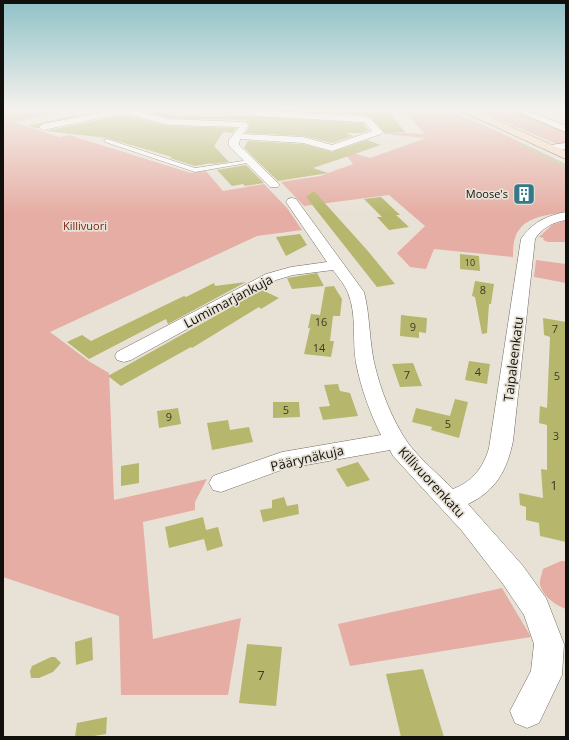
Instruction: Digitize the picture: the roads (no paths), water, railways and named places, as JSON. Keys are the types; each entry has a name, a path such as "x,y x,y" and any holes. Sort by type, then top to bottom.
{"main road":[{"path":"543,145 566,155"}],"street":[{"path":"234,145 274,185"},
{"path":"319,145 332,148 343,145"},
{"path":"551,148 566,146"},
{"name":"Killivuorenkatu","path":"292,202 356,292 360,305 365,361 377,402 395,441 401,450 450,501 513,575 536,608 549,644 546,675 527,711"},
{"name":"Taipaleenkatu","path":"450,501 474,490 490,474 498,459 502,441 528,239 534,229 539,225 566,216"},
{"name":"Lumimarjankuja","path":"124,356 271,277 292,271 337,265"},
{"name":"Päärynäkuja","path":"221,483 282,461 395,441"}],"lane":[{"path":"119,145 195,170 250,162"}],"waterway":[{"path":"525,145 522,145 566,167"}],"place":[{"name":"Moose's","path":"524,194"}],"park label":[{"name":"Killivuori","path":"85,226"}]}
